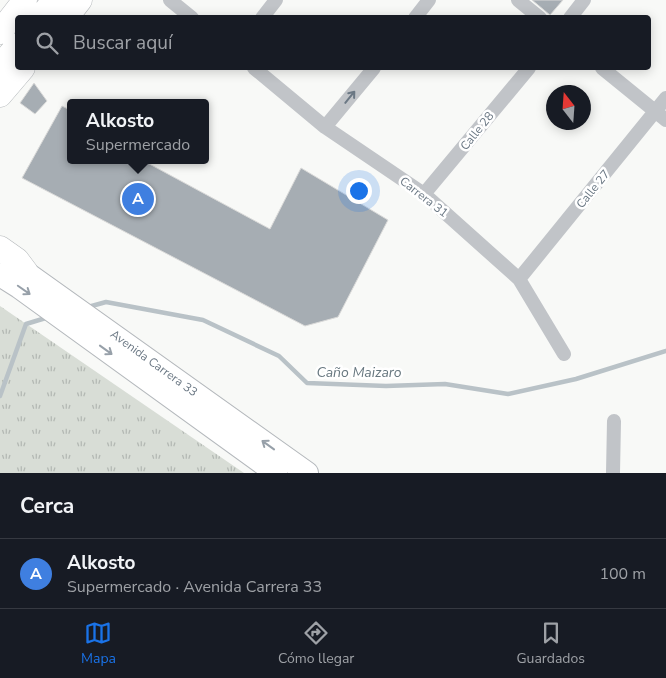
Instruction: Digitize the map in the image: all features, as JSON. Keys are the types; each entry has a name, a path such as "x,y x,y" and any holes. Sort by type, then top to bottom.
{"highway":[{"path":"0,32 25,0"},
{"path":"42,15 54,0"},
{"path":"68,15 80,0"},
{"path":"0,66 15,48"},
{"path":"0,95 21,70"},
{"path":"0,248 17,260 26,272"}],"main road":[{"name":"Avenida Carrera 33","path":"0,254 26,272 54,302"},
{"name":"Avenida Carrera 33","path":"0,275 54,302 276,473"},
{"name":"Avenida Carrera 33","path":"76,318 307,473"}],"street":[{"path":"170,0 188,15"},
{"path":"264,15 276,0"},
{"path":"417,15 429,0"},
{"path":"518,0 536,15"},
{"path":"572,15 584,0"},
{"name":"Carrera 31","path":"256,70 325,127 424,194 519,279 564,354"},
{"path":"325,127 372,70"},
{"name":"Calle 28","path":"424,194 527,70"},
{"path":"605,70 661,115"},
{"name":"Calle 27","path":"519,279 661,115 666,98"},
{"path":"613,473 614,420"}],"green space":[{"path":"0,306 244,473 0,473"}],"building":[{"path":"532,0 563,0 550,15"},
{"path":"34,83 47,101 35,114 20,103"},
{"path":"62,106 67,108 67,164 149,164 270,229 301,168 388,220 338,317 305,326 22,178"}],"waterway":[{"name":"Caño Maizaro","path":"88,307 106,302 203,320 279,356 307,383 386,386 445,384 508,394 576,379 666,351"},
{"name":"Caño Maizaro","path":"0,396 26,324 49,317"}],"place":[{"name":"Alkosto","path":"138,199"}]}
